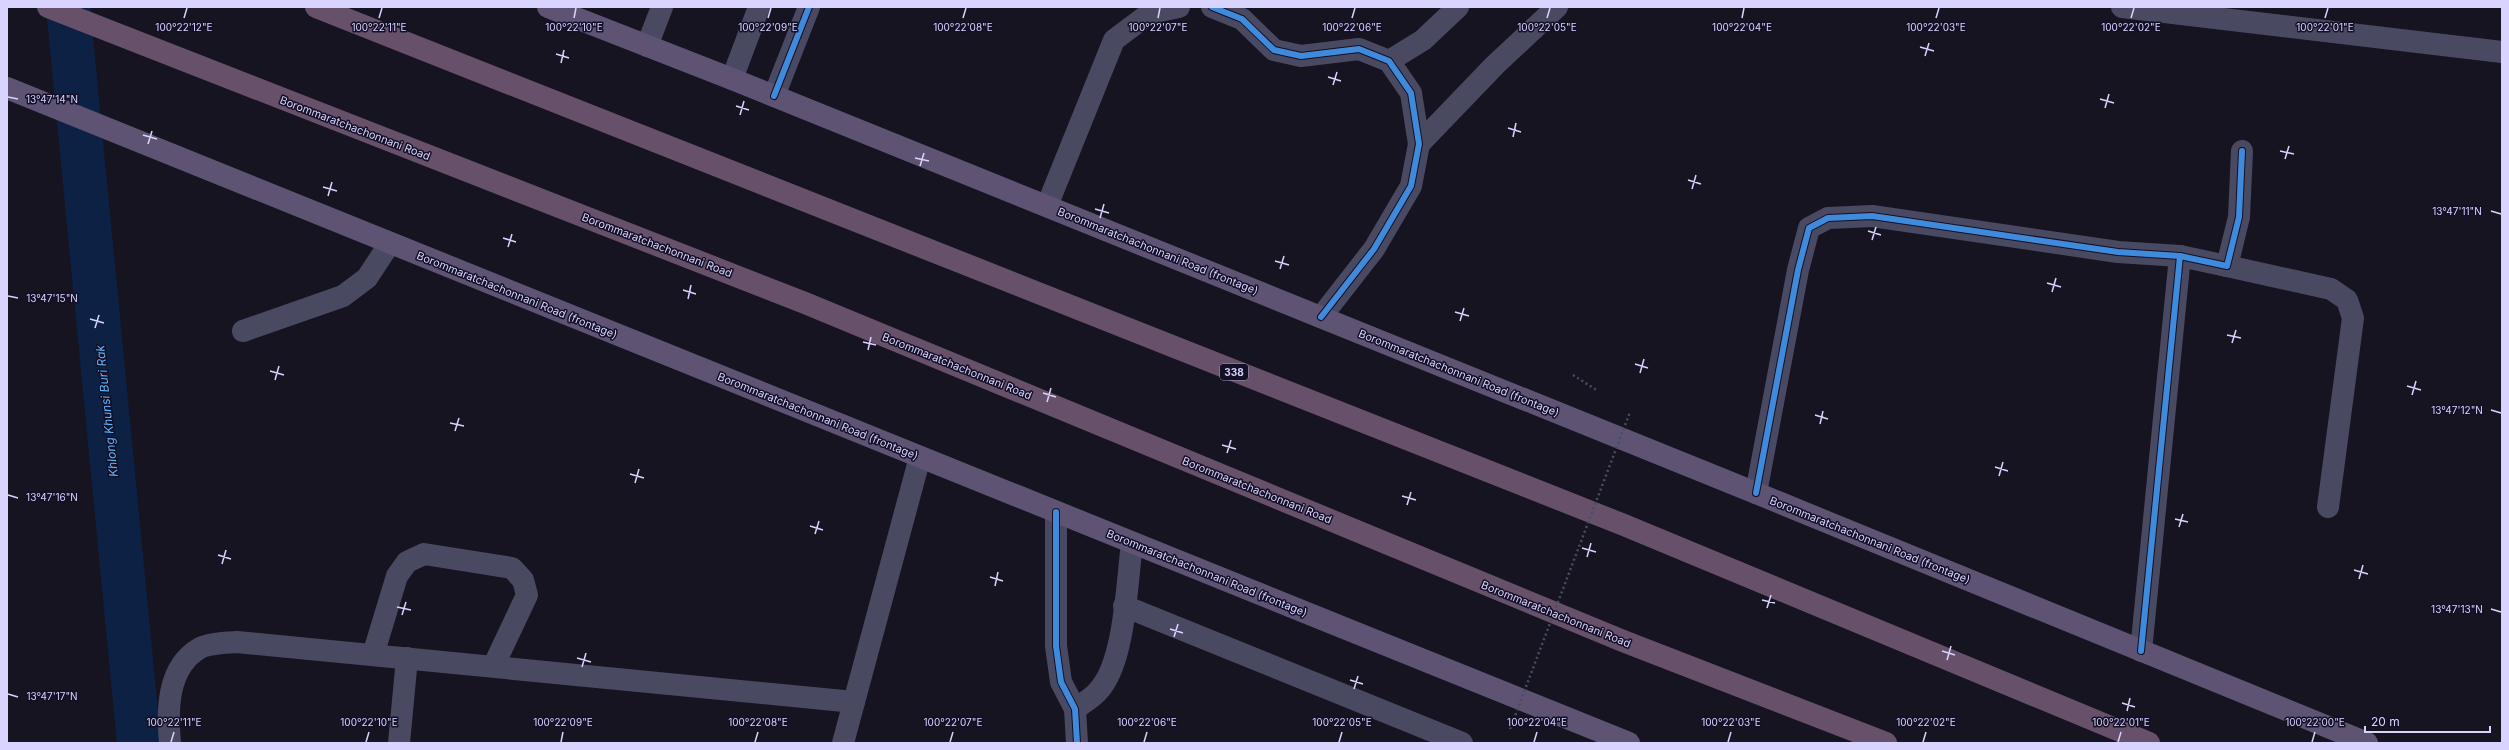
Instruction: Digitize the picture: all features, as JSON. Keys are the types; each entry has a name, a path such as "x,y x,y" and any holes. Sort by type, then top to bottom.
{"highway":[{"name":"Borommaratchachonnani Road","path":"48,7 804,303 1623,641 1886,743"},
{"name":"338","path":"316,7 1624,526 2149,743"}],"main road":[{"name":"Borommaratchachonnani Road (frontage)","path":"548,7 732,79 1047,206 1756,493 2367,743"},
{"name":"Borommaratchachonnani Road (frontage)","path":"7,88 1629,743"}],"street":[{"path":"647,46 662,7"},
{"path":"732,79 759,7"},
{"path":"774,96 809,7"},
{"path":"1047,206 1114,40 1150,13 1179,7"},
{"path":"1212,7 1242,19 1274,50 1301,56 1359,49 1389,61 1411,93 1419,144 1411,186 1374,249 1321,317"},
{"path":"1389,61 1422,40 1458,7"},
{"path":"1419,144 1495,65 1557,7"},
{"path":"2122,7 2502,52"},
{"path":"2227,266 2239,217 2242,151"},
{"path":"1756,493 1798,270 1809,228 1828,218 1872,216 2118,252 2180,256 2331,288 2347,300 2353,318 2328,507"},
{"path":"243,331 343,296 367,278 390,243"},
{"path":"2141,651 2180,256"},
{"path":"843,743 920,457"},
{"path":"1056,512 1056,646 1061,682 1075,709 1077,743"},
{"path":"1075,709 1099,690 1113,668 1124,606 1132,543"},
{"path":"373,655 397,576 407,562 424,554 512,568 523,580 527,595 494,665"},
{"path":"1124,606 1462,743"},
{"path":"170,743 171,687 183,663 201,647 237,642 494,665 854,702"},
{"path":"399,743 407,658"}],"path":[{"path":"1510,729 1630,412"}],"waterway":[{"name":"Khlong Khunsi Buri Rak","path":"68,7 139,743"}],"cycle path":[{"path":"774,96 809,7"},
{"path":"1212,7 1242,19 1274,50 1301,56 1359,49 1389,61 1411,93 1419,144 1411,186 1374,249 1321,317"},
{"path":"1756,493 1798,270 1809,228 1828,218 1872,216 2118,252 2180,256 2227,266 2239,217 2242,151"},
{"path":"2141,651 2180,256"},
{"path":"1056,512 1056,646 1061,682 1075,709 1077,743"}]}
